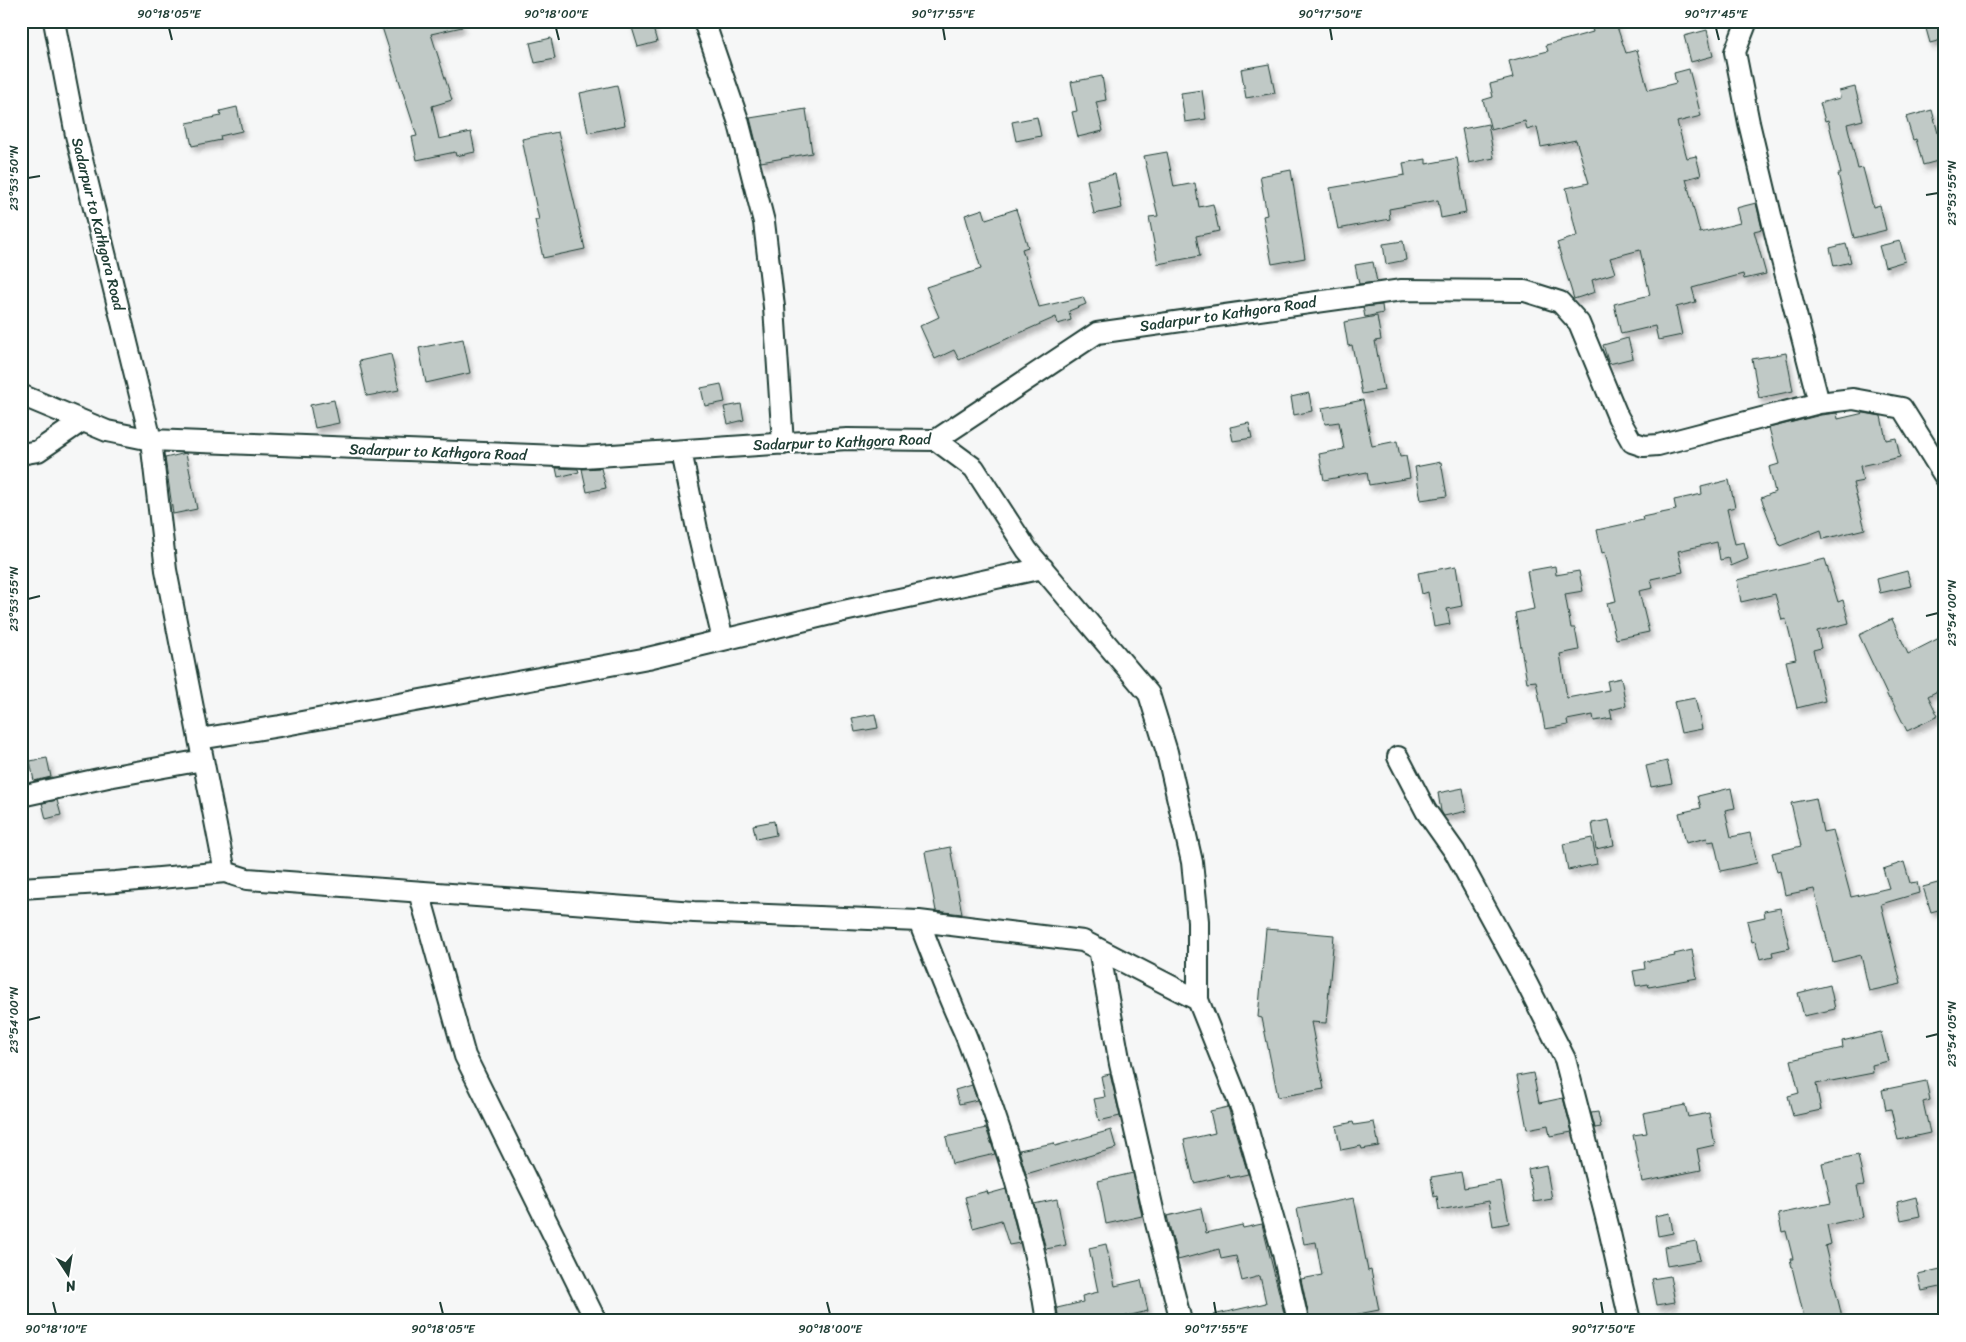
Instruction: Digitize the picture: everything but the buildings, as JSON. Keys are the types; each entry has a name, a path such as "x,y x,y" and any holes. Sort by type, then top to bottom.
{"street":[{"name":"Sadarpur to Kathgora Road","path":"54,21 76,135 151,440 583,458 847,439 936,440 1097,333 1402,290 1525,291 1560,302 1579,323 1618,417 1632,442 1644,446 1707,433 1818,403 1854,400 1902,408 1945,477"},
{"path":"704,21 738,120 764,222 774,307 783,444"},
{"path":"1747,21 1734,52 1776,239 1818,403"},
{"path":"21,395 107,431 151,440 166,570 225,872"},
{"path":"21,454 38,451 82,421"},
{"path":"936,440 974,468 1027,550 1149,694 1167,752 1192,862 1198,921 1198,1000 1242,1110 1283,1253 1298,1321"},
{"path":"681,451 697,529 724,640"},
{"path":"199,739 336,716 648,658 839,612 1043,568"},
{"path":"1398,756 1426,811 1455,852 1526,982 1565,1059 1609,1229 1630,1321"},
{"path":"21,796 108,777 203,760"},
{"path":"21,888 225,872 247,879 694,912 919,921 1083,941 1198,1000"},
{"path":"419,892 465,1056 596,1321"},
{"path":"919,921 994,1111 1019,1192 1047,1321"},
{"path":"1099,949 1120,1064 1156,1223 1181,1321"}]}
